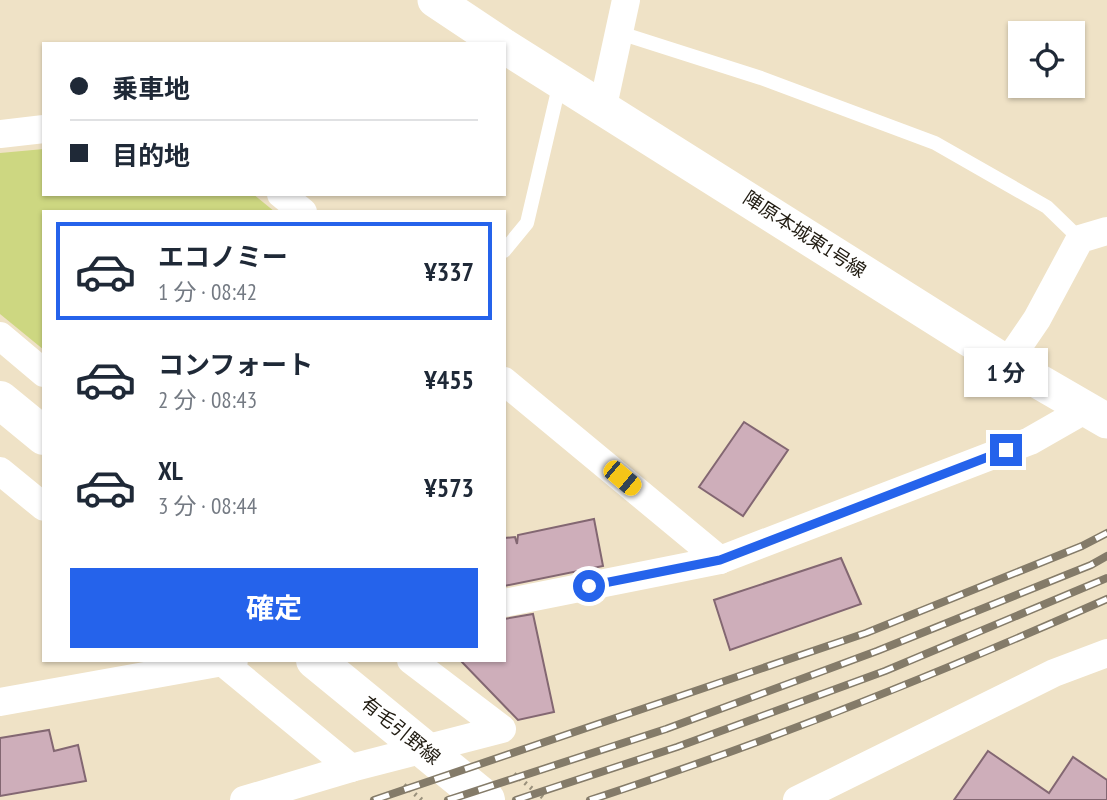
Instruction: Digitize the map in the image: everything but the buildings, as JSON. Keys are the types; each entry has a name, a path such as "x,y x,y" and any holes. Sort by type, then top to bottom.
{"main road":[{"path":"0,400 42,434"},
{"name":"有毛引野線","path":"317,662 486,800"}],"street":[{"name":"陣原本城東1号線","path":"435,0 498,42"},
{"path":"603,106 626,0"},
{"name":"陣原本城東1号線","path":"506,47 1007,363 1096,415"},
{"path":"0,134 42,129"},
{"path":"283,196 301,210"},
{"path":"1007,363 1037,319 1080,239 1107,231"},
{"path":"0,336 42,371"},
{"path":"506,383 720,560"},
{"path":"506,603 720,560 1096,415"},
{"path":"0,471 42,505"},
{"path":"797,800 1054,673 1107,653"},
{"path":"0,702 220,662"},
{"path":"226,662 351,768"},
{"path":"244,800 351,768 502,729 414,662"}],"lane":[{"path":"620,33 761,78 935,143 1047,207 1080,239"},
{"path":"506,249 527,223 560,82"}],"green space":[{"path":"42,149 42,196 255,196 273,210 42,210 42,348 0,314 0,153"}],"railway":[{"path":"374,800 866,633 1082,546 1107,533"},
{"path":"448,800 666,729 877,651 1091,565 1107,556"},
{"path":"516,800 677,747 885,671 1107,578"},
{"path":"590,800 851,706 1107,599"}],"route":[{"path":"589,586 720,560 934,480 1006,450"}]}
